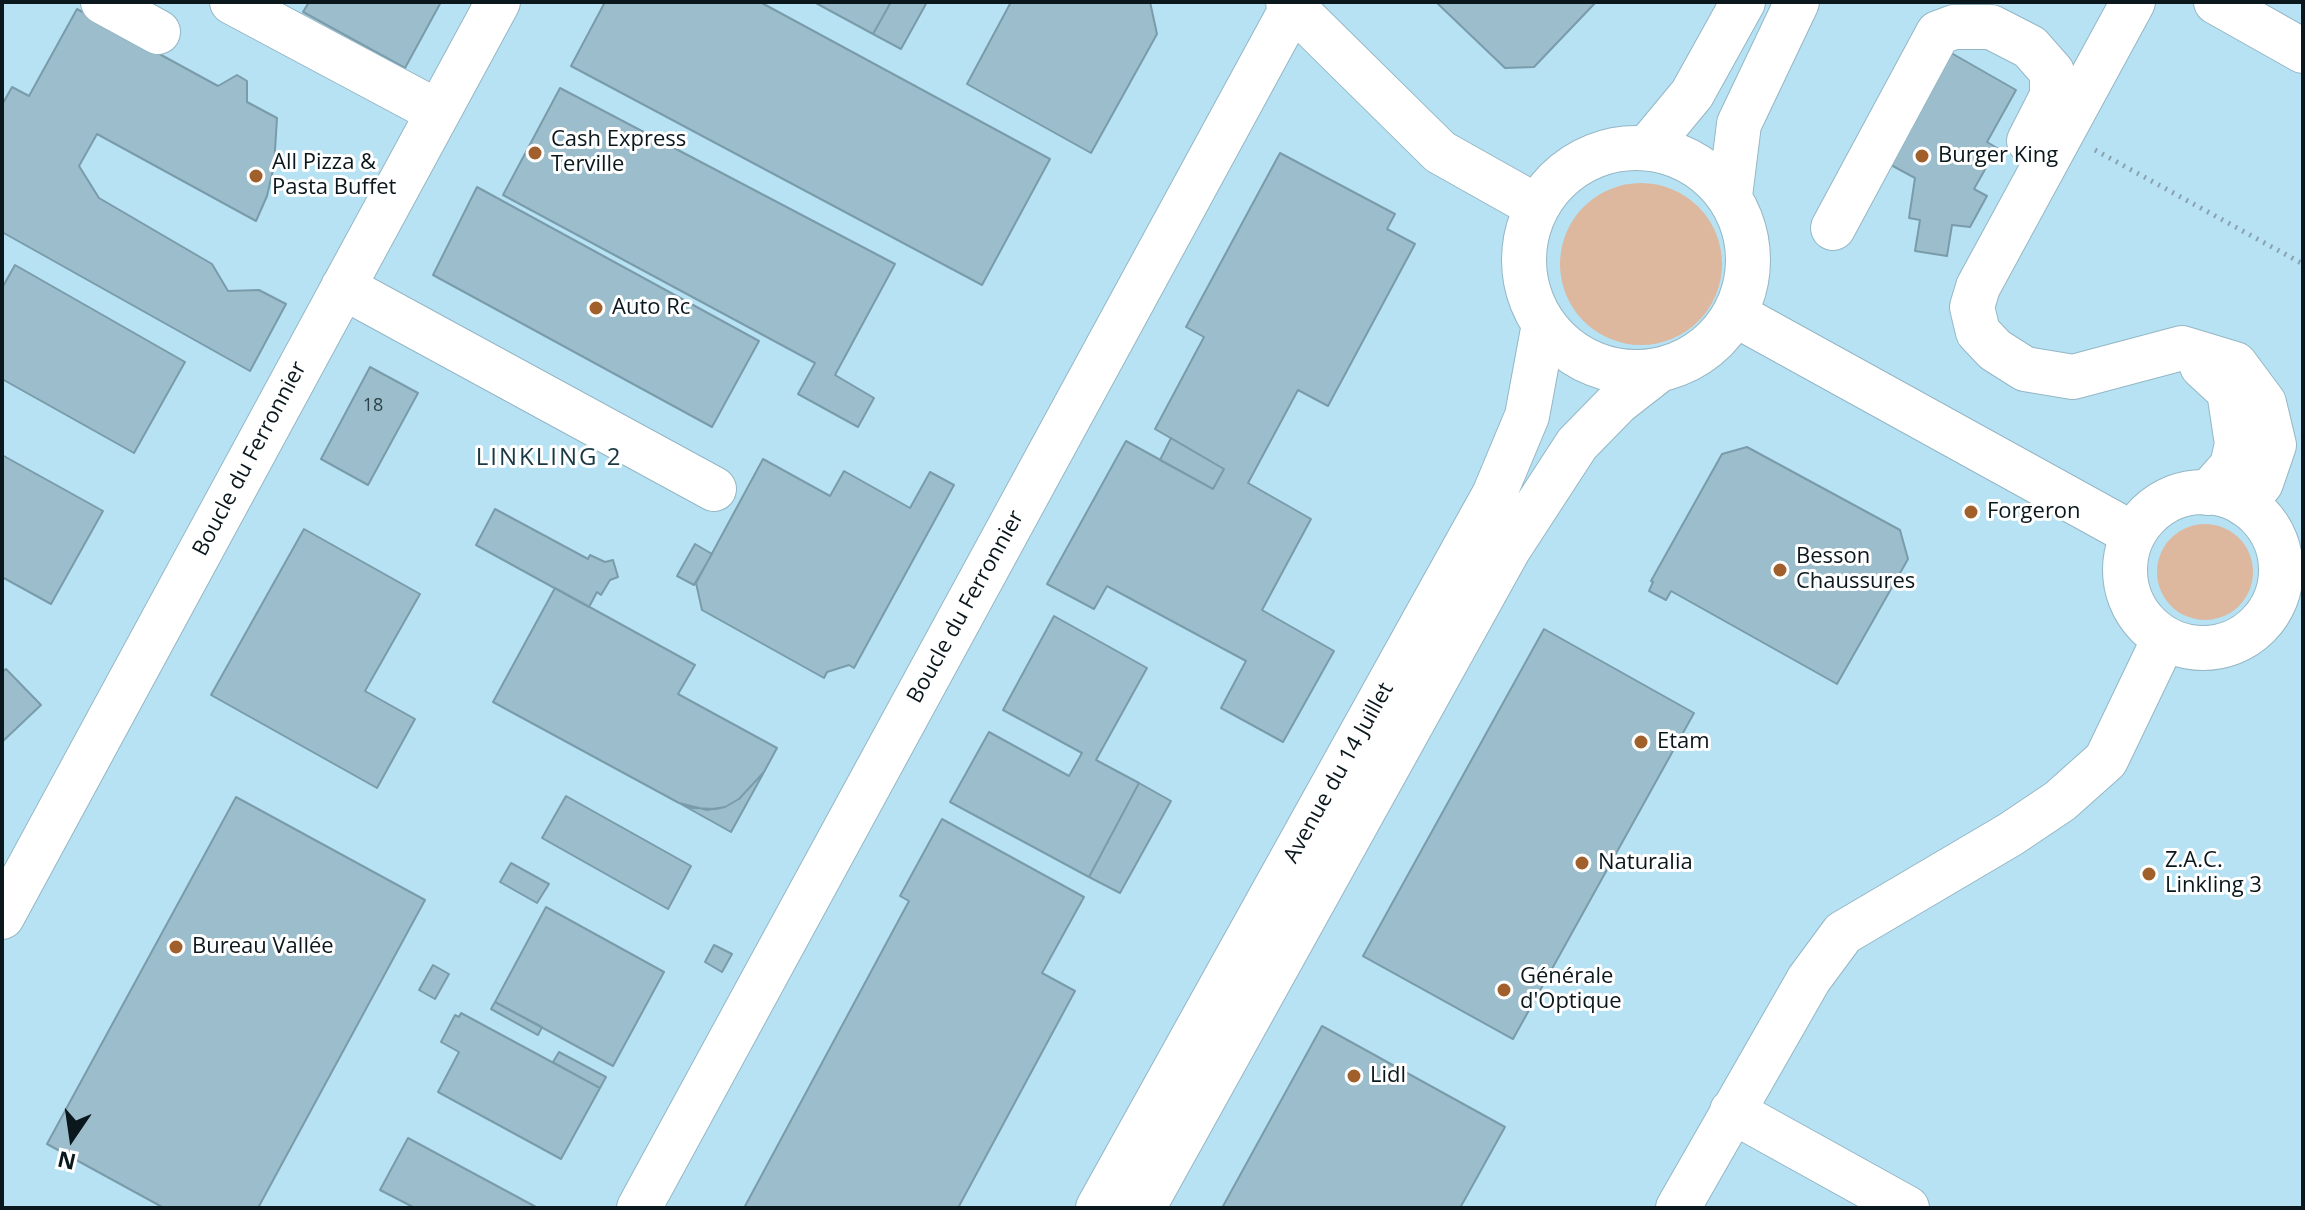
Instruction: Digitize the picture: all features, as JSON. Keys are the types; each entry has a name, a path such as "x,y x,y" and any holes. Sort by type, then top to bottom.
{"street":[{"path":"103,2 158,32"},
{"name":"Boucle du Ferronnier","path":"2,917 498,2"},
{"path":"1648,147 1692,94 1743,2"},
{"path":"1730,196 1739,124 1797,2"},
{"path":"1965,2 2093,73"},
{"path":"2133,2 1978,287 1972,307 1978,332 1995,350 2025,369 2073,377 2182,348 2233,352 2235,364 2264,403 2274,445 2261,483 2236,503"},
{"path":"2216,2 2303,51"},
{"path":"1291,4 1440,152 1536,206"},
{"name":"Boucle du Ferronnier","path":"639,1208 1291,4"},
{"path":"257,8 438,112"},
{"path":"1833,228 1938,33 1954,27 1991,27 2030,47 2052,72 2052,96 2007,184 2019,212"},
{"path":"1648,147 1679,155 1708,172 1730,196 1744,224 1750,254 1747,285 1736,315 1716,340 1690,359 1659,370 1627,372 1595,365 1566,348 1544,324 1529,297 1523,266 1526,235 1536,206 1556,180 1583,160 1614,149 1648,147"},
{"path":"343,287 714,489"},
{"path":"1736,315 2133,534"},
{"name":"Avenue du 14 Juillet","path":"1098,1208 1494,495 1527,416 1544,324"},
{"path":"2182,348 2229,391 2237,444 2232,466 2236,503 2272,534 2280,557 2280,583 2288,616 2257,627 2236,641 2213,648 2187,647 2164,639 2142,619 2127,593 2126,562 2133,534 2147,516 2165,502 2185,494 2236,503 2272,493 2303,465"},
{"name":"Avenue du 14 Juillet","path":"1143,1208 1508,550 1577,444 1618,402 1659,370"},
{"path":"1678,1208 1809,979 1843,933 2011,834 2060,801 2106,760 2164,639"},
{"path":"1732,1111 1907,1208"}],"path":[{"path":"2062,132 2303,264"}],"shaded area":[{"path":"2,2 2303,2 2303,1208 2,1208"},
{"path":"1641,183 1672,189 1698,207 1716,233 1722,264 1716,295 1698,321 1672,339 1641,345 1610,339 1584,321 1566,295 1560,264 1566,233 1584,207 1610,189"},
{"path":"2205,524 2223,528 2239,538 2249,554 2253,572 2249,590 2239,606 2223,616 2205,620 2187,616 2171,606 2161,590 2157,572 2161,554 2171,538 2187,528"}],"building":[{"path":"309,2 441,2 405,68 303,12"},
{"path":"605,2 760,2 1050,159 982,285 571,66"},
{"path":"814,2 891,2 873,34"},
{"path":"891,2 927,2 901,49 873,34"},
{"path":"1011,2 1150,2 1157,34 1091,153 967,84"},
{"path":"1436,2 1596,2 1534,67 1505,68"},
{"path":"77,9 218,86 237,75 247,81 247,102 277,118 274,166 267,196 256,221 97,134 79,166 99,198 212,264 228,291 259,290 286,304 250,371 2,232 2,105 12,87 29,96"},
{"path":"1939,46 2016,90 1987,142 1997,148 1974,189 1987,196 1970,227 1952,225 1947,256 1915,251 1920,220 1909,218 1915,178 1880,159"},
{"path":"560,88 895,264 835,375 874,398 858,427 798,394 815,363 503,195"},
{"path":"1280,153 1395,214 1387,229 1415,244 1328,406 1298,390 1248,483 1311,519 1262,610 1334,651 1283,742 1221,708 1246,661 1107,586 1094,609 1047,584 1126,441 1213,489 1224,469 1155,429 1204,337 1186,327"},
{"name":"Auto Rc","path":"477,187 759,341 712,427 433,275"},
{"path":"15,265 185,362 134,453 2,379 2,288"},
{"path":"370,367 418,393 368,485 321,459"},
{"path":"1171,438 1224,469 1213,489 1160,460"},
{"name":"Besson Chaussures","path":"1747,447 1900,530 1908,559 1837,684 1671,591 1666,600 1649,591 1651,581 1722,454"},
{"path":"2,455 103,511 51,604 2,577"},
{"path":"763,459 830,496 844,471 910,508 930,472 954,485 854,668 849,665 827,672 824,678 702,610 696,583"},
{"path":"495,509 588,559 590,555 605,562 613,560 618,577 610,580 601,595 597,592 589,607 476,545"},
{"path":"304,529 420,594 365,691 415,719 377,788 211,695"},
{"path":"695,544 712,554 694,585 677,576"},
{"path":"555,588 695,665 678,694 777,748 764,772 739,799 716,809 693,808 679,803 493,702"},
{"path":"1054,616 1147,668 1096,760 1139,783 1089,877 950,802 989,732 1069,776 1082,753 1003,710"},
{"path":"1544,629 1694,713 1513,1039 1363,956"},
{"path":"6,669 41,705 2,742 2,672"},
{"path":"764,772 731,832 679,803 707,810 725,807 739,799"},
{"path":"1139,783 1171,801 1120,893 1089,877"},
{"path":"566,796 691,866 668,909 542,838"},
{"path":"236,797 425,900 258,1208 164,1208 47,1144"},
{"path":"942,819 1084,897 1042,973 1075,991 958,1208 744,1208 909,901 900,896"},
{"path":"511,863 549,884 537,903 500,882"},
{"path":"546,907 664,972 613,1066 495,1002"},
{"path":"714,945 732,954 722,972 705,962"},
{"path":"433,965 449,974 435,999 419,990"},
{"path":"495,1002 542,1027 538,1035 491,1009"},
{"path":"461,1013 600,1088 561,1159 438,1092 459,1052 441,1042 455,1015 459,1017"},
{"name":"Lidl","path":"1322,1026 1505,1127 1460,1208 1222,1208"},
{"path":"559,1052 606,1077 600,1088 553,1062"},
{"path":"408,1138 536,1207 415,1208 380,1190"}],"place":[{"name":"Cash Express Terville","path":"535,153"},
{"name":"Burger King","path":"1922,156"},
{"name":"All Pizza & Pasta Buffet","path":"256,176"},
{"name":"Auto Rc","path":"596,308"},
{"name":"Forgeron","path":"1971,512"},
{"name":"Besson Chaussures","path":"1780,570"},
{"name":"Etam","path":"1641,742"},
{"name":"Naturalia","path":"1582,863"},
{"name":"Z.A.C. Linkling 3","path":"2149,874"},
{"name":"Bureau Vallée","path":"176,947"},
{"name":"Générale d'Optique","path":"1504,990"},
{"name":"Lidl","path":"1354,1076"}],"district":[{"name":"LINKLING 2","path":"549,458"}]}
